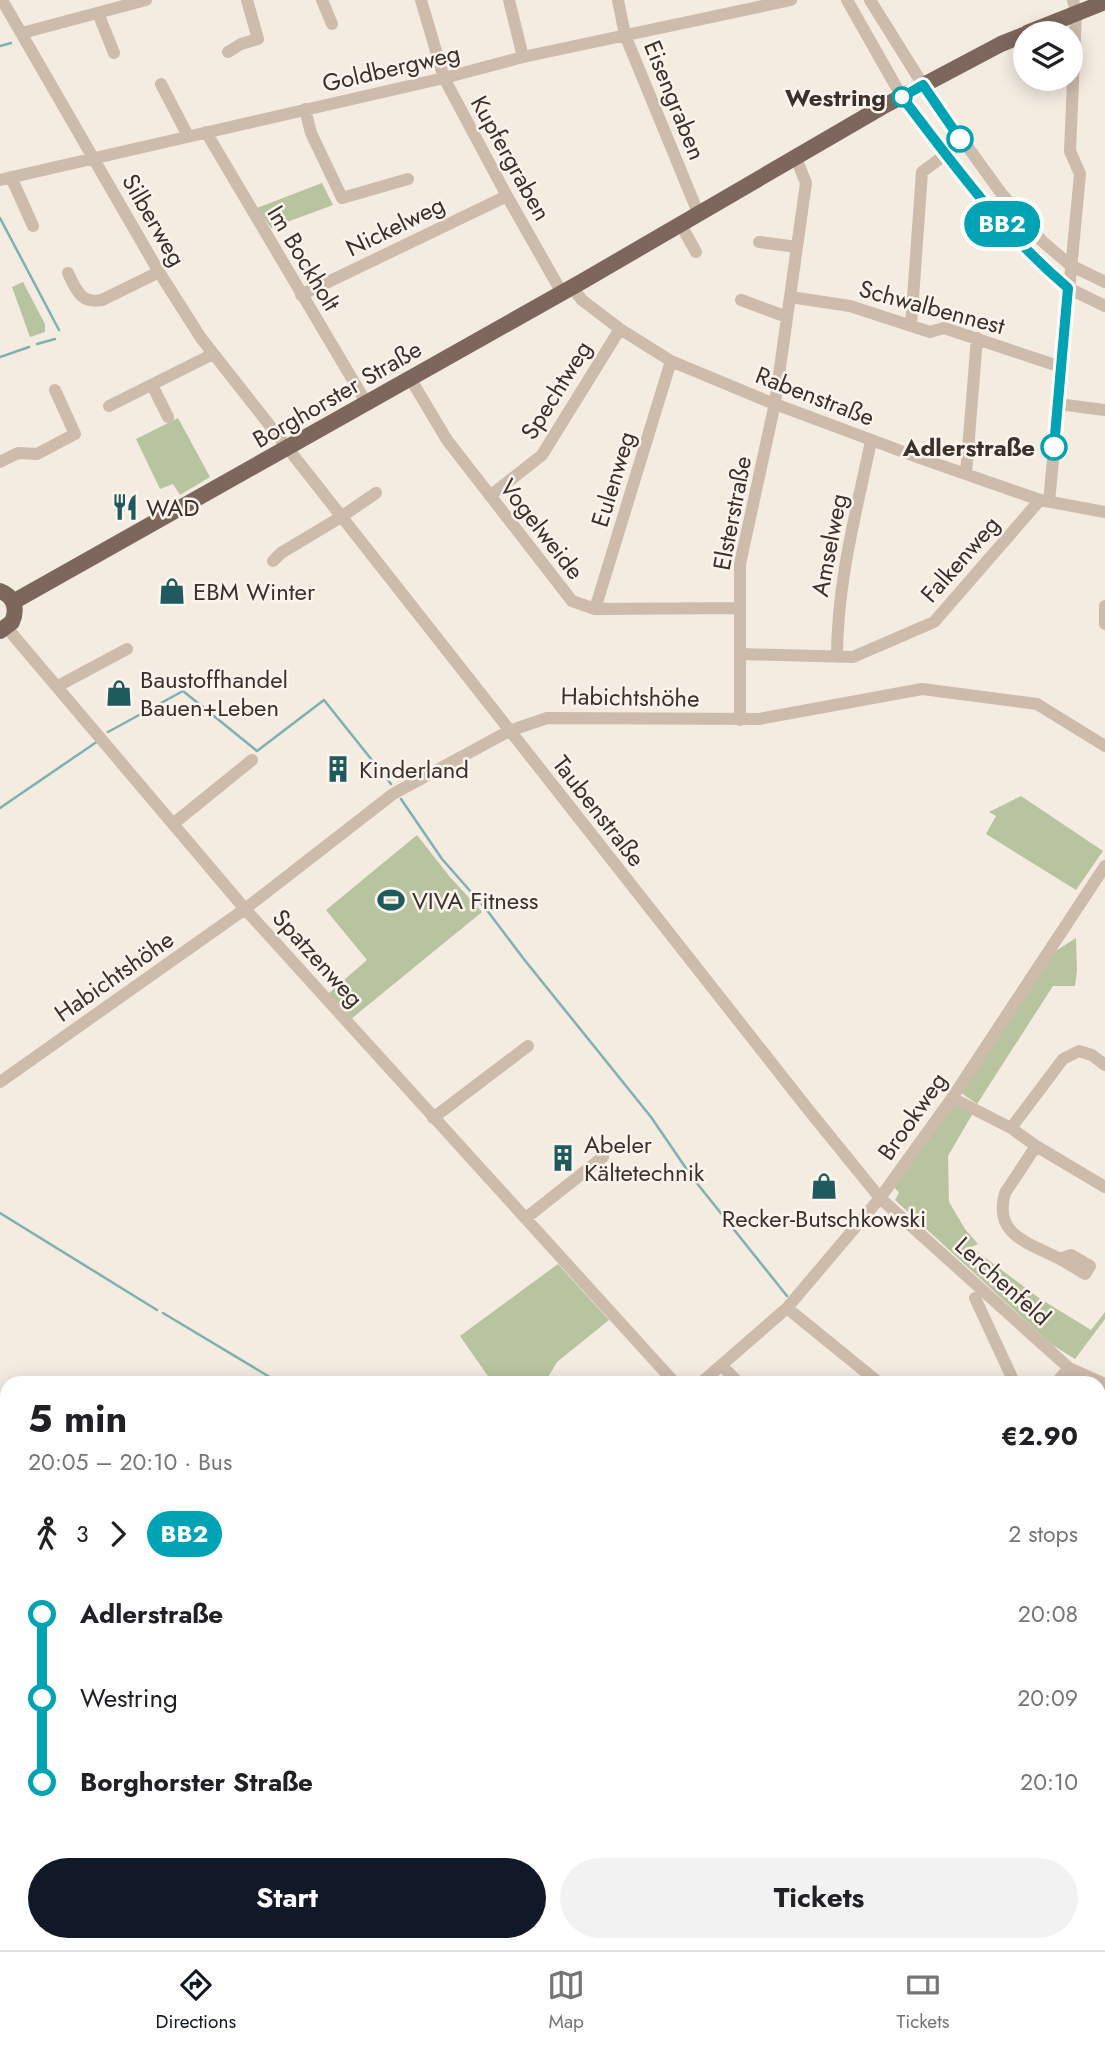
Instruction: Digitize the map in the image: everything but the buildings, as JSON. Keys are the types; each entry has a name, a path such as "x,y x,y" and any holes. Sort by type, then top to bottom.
{"main road":[{"name":"Borghorster Straße","path":"1049,21 1075,6 1105,2"},
{"name":"Borghorster Straße","path":"13,601 367,404 923,85 1013,40"},
{"path":"0,591 13,601 15,616 4,629"}],"street":[{"name":"Silberweg","path":"2,0 159,272 213,354 287,449"},
{"path":"22,33 98,13 115,4 145,0"},
{"path":"228,52 241,44 258,39 247,0"},
{"path":"322,0 332,24"},
{"name":"Kupfergraben","path":"421,0 444,78 507,196 567,290"},
{"path":"509,0 523,57"},
{"name":"Eisengraben","path":"618,0 625,35 699,215"},
{"name":"Goldbergweg","path":"6,179 625,35 733,6 791,0"},
{"path":"847,0 902,97 984,204 1034,259 1068,288 1105,306"},
{"path":"870,0 923,85 1001,192 1042,241 1070,265 1105,282"},
{"path":"1045,501 1058,404 1080,174 1070,151 1075,6"},
{"path":"98,13 114,53"},
{"path":"161,84 188,135"},
{"path":"305,109 311,133 342,198 408,179"},
{"name":"Im Bockholt","path":"206,132 367,404"},
{"path":"911,326 922,172 962,141"},
{"name":"Elsterstraße","path":"740,720 740,564 775,403 788,317 806,183 796,158"},
{"path":"6,179 33,226"},
{"name":"Nickelweg","path":"302,295 507,196"},
{"path":"681,225 696,252"},
{"path":"759,242 797,247"},
{"path":"68,273 82,298 92,302 102,300 159,272"},
{"name":"Rabenstraße","path":"567,290 620,329 671,361 871,441 1045,501 1105,512"},
{"name":"Schwalbennest","path":"790,297 850,306 930,332 944,328 1061,367"},
{"path":"741,300 788,317"},
{"name":"Spechtweg","path":"489,496 542,455 620,329"},
{"path":"966,474 977,338"},
{"path":"109,406 213,354"},
{"name":"Eulenweg","path":"595,609 671,361"},
{"name":"Vogelweide","path":"410,378 447,440 572,601 595,609 740,608"},
{"path":"152,385 169,417"},
{"path":"0,462 18,453 37,454 75,434 55,390"},
{"path":"1058,404 1105,410"},
{"name":"Amselweg","path":"837,657 837,616 842,576 871,441"},
{"name":"Taubenstraße","path":"287,449 880,1198"},
{"path":"273,561 281,553 376,493"},
{"name":"Falkenweg","path":"740,654 853,657 934,622 1045,501"},
{"path":"1105,606 1105,624"},
{"name":"Spatzenweg","path":"4,629 58,687 245,909 669,1376"},
{"path":"58,687 127,649"},
{"name":"Habichtshöhe","path":"0,1083 245,909 393,794 509,731 547,718 759,719 922,689 1037,704 1105,746"},
{"path":"173,824 252,761"},
{"name":"Brookweg","path":"710,1376 788,1308 880,1198 952,1098 1105,866"},
{"path":"433,1118 528,1046"},
{"path":"1011,1128 1063,1059 1079,1051 1093,1055 1105,1065"},
{"path":"952,1098 1011,1128 1105,1187"},
{"path":"1036,1146 1005,1193 1003,1202 1006,1224 1012,1233 1022,1240 1060,1259"},
{"path":"526,1218 603,1157"},
{"name":"Lerchenfeld","path":"880,1198 1069,1368 1087,1376"},
{"path":"975,1298 1011,1376"},
{"path":"788,1308 871,1376"},
{"path":"722,1366 732,1376"},
{"path":"1062,1376 1069,1368"}],"green space":[{"path":"322,183 333,205 271,228 257,208"},
{"path":"23,282 45,324 45,332 30,337 12,287"},
{"path":"178,418 210,477 180,495 173,484 160,489 136,439"},
{"path":"1021,796 1103,851 1076,890 986,834 996,816 989,812"},
{"path":"417,835 482,912 351,1019 328,994 367,960 326,910"},
{"path":"1076,938 1075,986 1053,986 977,1104 957,1090 1043,959"},
{"path":"952,1098 973,1113 948,1156 949,1202 965,1229 978,1244 971,1247 1039,1298 1091,1330 1105,1312 1105,1319 1075,1359 1051,1344 895,1200 899,1193 891,1183"},
{"path":"558,1264 609,1320 557,1362 549,1376 488,1376 460,1336"}],"waterway":[{"path":"0,46 11,43"},
{"path":"0,218 59,330"},
{"path":"37,344 55,339"},
{"path":"0,357 29,347"},
{"path":"108,732 183,691 257,751 324,700 391,784"},
{"path":"0,808 98,741"},
{"path":"401,799 442,859 486,909 651,1117 692,1177 787,1296"},
{"path":"0,1213 157,1310"},
{"path":"163,1313 268,1376"}],"bus line":[{"name":"BB2","path":"960,139 923,85 902,97 984,204 1034,259 1068,288 1054,447"}],"place":[{"name":"Westring","path":"902,97"},
{"name":"Adlerstraße","path":"1054,447"},
{"name":"WAD","path":"125,507"},
{"name":"EBM Winter","path":"172,591"},
{"name":"Baustoffhandel Bauen+Leben","path":"119,693"},
{"name":"Kinderland","path":"338,769"},
{"name":"VIVA Fitness","path":"391,900"},
{"name":"Abeler Kältetechnik","path":"563,1158"},
{"name":"Recker-Butschkowski","path":"824,1186"}]}
